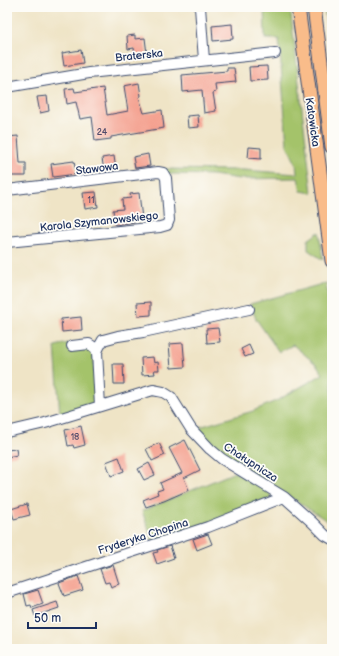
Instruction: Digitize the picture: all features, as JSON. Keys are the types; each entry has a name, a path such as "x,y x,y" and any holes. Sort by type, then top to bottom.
{"main road":[{"name":"Katowicka","path":"298,7 332,261"},
{"name":"Katowicka","path":"314,7 332,147"}],"street":[{"path":"200,7 204,60"},
{"name":"Braterska","path":"7,87 89,73 275,53"},
{"name":"Stawowa","path":"7,190 158,172 163,173 166,178 168,199"},
{"name":"Karola Szymanowskiego","path":"7,242 160,227 167,225 169,220 168,199"},
{"path":"72,346 89,344 118,336 249,309"},
{"path":"100,406 97,352 103,340"},
{"path":"89,344 95,348 97,352"},
{"name":"Chałupnicza","path":"7,432 45,423 153,390 163,392 171,397 191,429 210,449 222,459 284,497 325,536 332,539"},
{"name":"Fryderyka Chopina","path":"7,593 208,527 284,497"}],"green space":[{"path":"264,7 290,7 312,193 301,191 298,178 240,179 212,175 169,174 162,169 244,170 297,174 296,164 287,145 279,39 265,39"},
{"path":"324,7 332,7 332,61"},
{"path":"319,232 323,260 308,250 308,240"},
{"path":"326,283 332,326 332,524 225,457 196,428 253,411 278,400 323,374 316,364 293,345 279,352 256,319 250,304"},
{"path":"68,343 69,348 90,348 94,353 95,402 90,407 60,416 55,346"},
{"path":"235,472 271,493 270,500 196,528 153,541 142,511"}],"building":[{"path":"232,24 233,39 213,41 212,26"},
{"path":"135,35 135,39 145,38 147,54 135,55 134,48 128,49 127,36"},
{"path":"81,50 83,63 64,66 62,53"},
{"path":"267,66 268,80 250,81 249,67"},
{"path":"227,68 234,68 236,82 215,84 216,92 213,93 216,111 204,113 202,90 183,92 182,75 227,71"},
{"path":"139,83 141,96 139,97 144,113 162,110 164,128 95,141 92,117 80,119 76,102 67,104 65,89 74,88 75,92 103,88 107,115 128,111 124,86"},
{"path":"47,96 49,111 40,113 37,97"},
{"path":"198,115 199,127 188,128 187,116"},
{"path":"18,136 20,163 26,163 26,176 10,176 7,137"},
{"path":"249,147 261,148 261,159 248,158"},
{"path":"148,154 150,166 135,168 133,157"},
{"path":"114,156 116,170 104,172 102,158"},
{"path":"74,161 76,174 53,177 51,164"},
{"path":"96,192 98,207 85,209 83,193"},
{"path":"139,193 142,219 134,220 135,222 115,225 113,210 123,209 122,199 131,198 130,194"},
{"path":"151,302 151,315 138,316 137,303"},
{"path":"81,317 82,330 62,332 61,319"},
{"path":"218,328 220,342 207,343 206,329"},
{"path":"183,343 185,367 171,368 169,344"},
{"path":"249,345 253,354 245,357 241,349"},
{"path":"153,357 154,363 158,362 159,370 154,370 155,374 142,375 141,358"},
{"path":"113,364 123,364 124,384 114,384"},
{"path":"81,426 85,445 74,448 73,445 68,446 65,430"},
{"path":"185,440 200,470 184,478 189,490 146,507 143,500 158,494 157,491 163,489 160,483 182,473 169,448"},
{"path":"159,443 165,455 152,461 146,449"},
{"path":"16,449 17,455 7,457 7,450"},
{"path":"119,457 124,471 111,476 106,462"},
{"path":"149,463 155,475 144,480 138,469"},
{"path":"27,504 30,515 14,519 11,509"},
{"path":"208,534 212,544 197,550 193,539"},
{"path":"170,546 174,558 157,564 153,553 158,552 157,550"},
{"path":"113,565 119,584 111,587 109,582 105,583 100,569"},
{"path":"78,576 83,590 64,596 59,583"},
{"path":"38,590 43,604 32,608 31,605 27,606 24,594"},
{"path":"57,602 59,608 35,616 33,610"}]}
